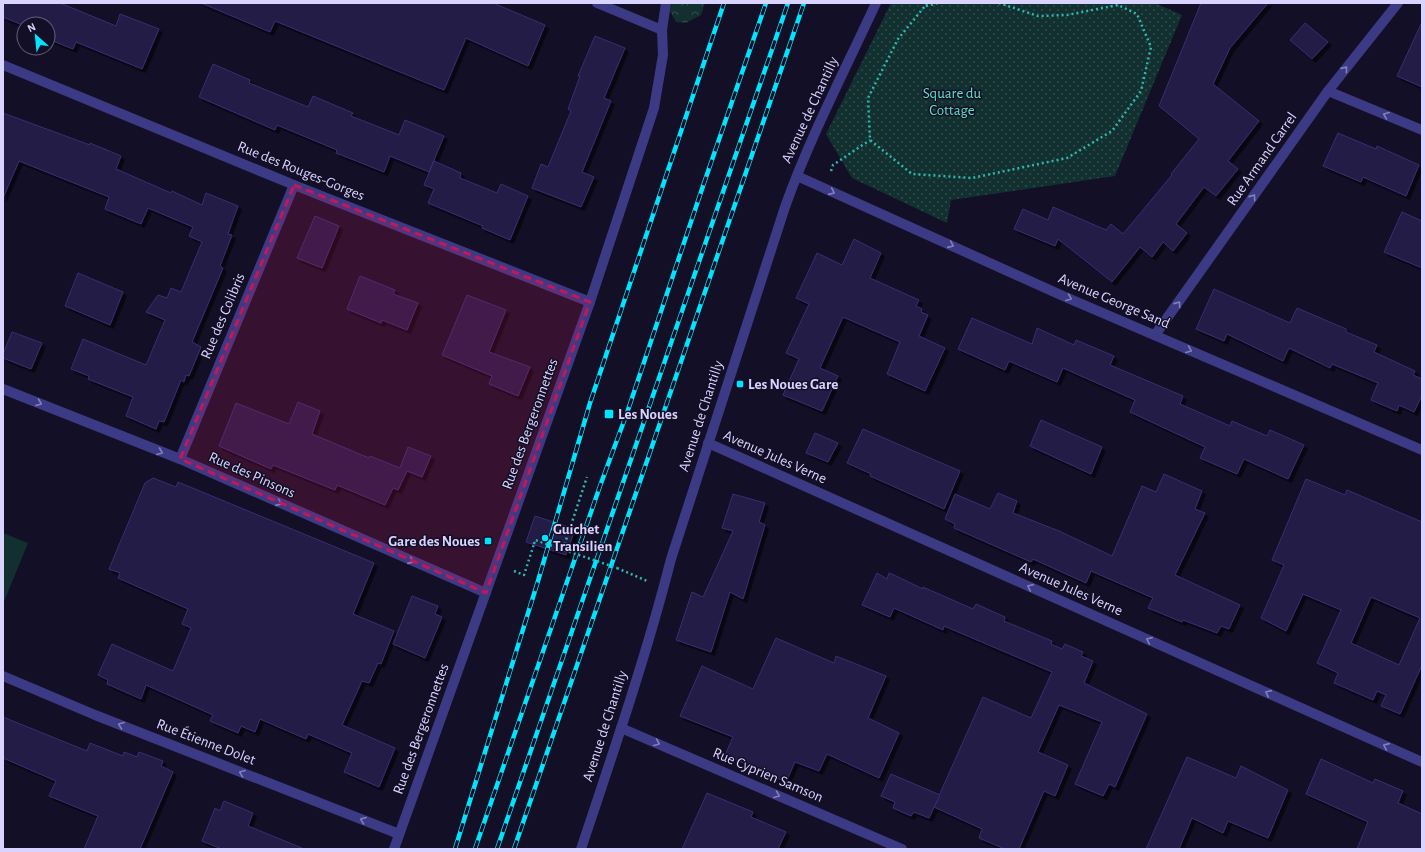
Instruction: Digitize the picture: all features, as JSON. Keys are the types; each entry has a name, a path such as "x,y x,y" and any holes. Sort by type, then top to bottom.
{"street":[{"path":"597,3 662,30"},
{"name":"Rue des Bergeronnettes","path":"394,849 590,302 654,108 663,55 662,30 666,3"},
{"name":"Avenue de Chantilly","path":"581,849 621,728 664,587 671,559 708,443 796,176 876,3"},
{"name":"Rue Armand Carrel","path":"1156,335 1328,91 1398,3"},
{"name":"Rue des Rouges-Gorges","path":"3,65 294,185 590,302"},
{"path":"1328,91 1422,130"},
{"name":"Avenue George Sand","path":"796,176 1063,296 1422,450"},
{"name":"Rue des Colibris","path":"180,459 294,185"},
{"name":"Rue des Pinsons","path":"3,389 180,459 486,593"},
{"name":"Avenue Jules Verne","path":"708,443 1422,762"},
{"name":"Rue Étienne Dolet","path":"3,676 102,718 399,834"},
{"name":"Rue Cyprien Samson","path":"621,728 902,849"}],"path":[{"path":"938,3 926,5 898,39 868,98 870,140 912,174 972,178 1067,158 1112,131 1142,91 1151,47 1137,14 1118,5 1067,15 1038,16 999,3"},
{"path":"828,190 833,165 870,140"},
{"path":"563,549 587,477"},
{"path":"514,571 524,575 535,540 617,568 644,580"}],"highlighted area":[{"path":"294,185 590,302 486,593 180,459"}],"green space":[{"path":"672,3 705,3 701,15 686,23 676,22 670,11"},
{"name":"Square du Cottage","path":"891,3 1155,3 1182,15 1115,176 951,200 947,223 852,178 826,134"},
{"path":"3,533 28,543 3,604"}],"building":[{"path":"3,3 60,3 116,26 120,14 159,29 142,69 76,42 73,49 56,42 56,16 16,16 16,22 3,17"},
{"path":"201,3 493,3 545,25 528,66 466,38 444,90 275,21 270,32"},
{"path":"1201,3 1268,3 1230,48 1213,84 1259,121 1228,161 1238,169 1216,196 1204,187 1176,224 1187,233 1173,251 1163,242 1152,257 1140,247 1112,282 1058,239 1055,246 1014,229 1023,209 1048,220 1053,207 1106,230 1111,224 1123,234 1172,175 1171,174 1199,139 1159,106"},
{"path":"1422,22 1422,87 1397,76"},
{"path":"1305,23 1328,42 1312,59 1290,40"},
{"path":"595,36 625,48 604,98 611,101 582,172 594,177 581,207 532,188 541,164 548,167 571,111 568,109 580,76 578,76"},
{"path":"213,64 250,80 249,83 308,107 313,96 353,113 351,116 399,135 405,120 444,136 429,172 390,156 384,172 336,153 337,150 277,125 275,130 199,97"},
{"path":"3,113 90,145 90,143 121,156 116,169 171,193 172,191 202,205 206,193 238,206 228,234 232,235 220,266 223,268 192,342 201,347 189,376 186,375 184,382 181,380 164,422 159,421 156,429 126,416 133,397 88,379 89,376 71,369 83,339 146,365 165,320 146,312 158,295 167,298 171,288 181,292 202,242 189,236 193,227 148,208 141,224 105,209 109,197 19,161 3,198"},
{"path":"1338,133 1376,149 1377,146 1419,165 1406,196 1363,177 1361,182 1323,166"},
{"path":"434,161 461,173 460,178 497,193 501,184 528,196 510,240 482,228 483,226 428,203 434,189 424,185"},
{"path":"1402,212 1422,221 1422,268 1384,252"},
{"path":"315,216 339,226 322,268 297,258"},
{"path":"854,239 881,253 870,278 919,300 916,306 922,309 921,312 928,315 919,336 945,348 925,391 887,374 900,342 843,317 820,368 838,376 822,411 783,395 799,359 786,353 809,304 796,298 817,253 842,265"},
{"path":"78,273 123,292 110,325 65,306"},
{"path":"360,276 395,290 393,294 418,303 407,330 382,320 381,323 347,309"},
{"path":"1214,289 1290,323 1297,308 1346,329 1346,332 1377,345 1374,352 1415,371 1413,375 1422,379 1422,395 1414,412 1399,405 1397,411 1371,400 1378,383 1332,364 1330,368 1289,348 1283,361 1227,334 1224,341 1196,329"},
{"path":"467,295 506,310 489,352 530,367 518,396 489,384 492,376 442,355"},
{"path":"972,318 1032,344 1037,328 1074,345 1076,340 1114,356 1110,365 1183,396 1180,404 1230,426 1232,421 1267,436 1270,430 1304,445 1288,479 1244,459 1237,474 1200,458 1205,447 1130,412 1135,400 1063,368 1057,382 1009,361 1005,370 958,349"},
{"path":"12,332 42,343 31,369 3,358 3,354"},
{"path":"298,402 320,411 312,434 369,458 370,456 400,468 408,447 431,456 422,477 407,471 398,490 393,488 385,505 337,485 335,490 273,465 271,469 219,446 236,403 289,424"},
{"path":"1041,420 1102,447 1091,474 1030,446"},
{"path":"863,429 960,471 944,509 870,476 871,474 847,463"},
{"path":"815,433 838,443 828,462 806,453"},
{"path":"1164,474 1202,491 1195,509 1205,513 1175,575 1240,605 1229,629 1221,626 1217,633 1183,620 1182,622 1148,608 1153,598 1091,571 1086,583 1033,559 1031,562 954,528 955,524 945,519 955,494 990,509 998,493 1017,501 1013,513 1059,531 1112,556 1142,486 1156,492"},
{"path":"153,478 176,487 178,482 374,563 353,614 394,631 381,664 378,663 369,683 362,681 342,725 395,748 379,787 344,772 352,753 308,734 306,739 260,719 255,732 241,726 238,733 210,721 213,715 146,685 141,699 107,684 108,680 98,675 112,644 173,671 191,628 182,624 188,609 118,578 120,573 109,569 145,483"},
{"path":"1306,479 1345,495 1347,490 1422,522 1422,665 1400,714 1381,706 1386,695 1377,691 1373,700 1334,683 1338,673 1317,663 1341,610 1303,594 1286,631 1261,618 1284,565 1272,560","holes":["1371,597 1420,618 1399,665 1351,643"]},
{"path":"733,494 765,503 759,522 765,525 743,599 730,592 711,652 676,640 692,592 703,597 733,531 722,528"},
{"path":"535,516 575,529 566,555 526,542"},
{"path":"877,573 887,579 889,573 923,589 923,587 973,609 976,604 1005,617 1004,621 1052,641 1051,644 1062,649 1065,644 1083,652 1081,656 1093,661 1084,683 1147,714 1115,787 1109,784 1103,796 1075,784 1102,722 1059,705 1038,752 1068,765 1055,796 1044,791 1019,849 1005,849 979,838 982,829 934,807 983,697 1031,718 1052,672 944,626 943,630 894,608 890,617 862,605"},
{"path":"412,596 438,606 435,614 442,617 425,658 393,644"},
{"path":"776,638 834,663 836,656 886,676 868,718 899,733 879,778 827,754 819,771 795,762 786,782 725,755 733,737 680,716 702,666 753,689"},
{"path":"3,717 87,751 90,743 123,756 124,752 137,757 139,752 163,761 161,766 173,772 140,849 84,849 98,816 49,796 56,781 3,758"},
{"path":"1187,757 1236,778 1241,766 1288,790 1268,838 1228,821 1223,833 1192,818 1179,849 1146,849"},
{"path":"1321,759 1373,783 1375,779 1403,791 1398,803 1422,814 1422,849 1357,849 1368,822 1306,794"},
{"path":"891,774 940,795 929,818 914,812 911,816 893,808 895,802 881,796"},
{"path":"707,793 753,812 751,817 786,832 778,849 682,849"},
{"path":"224,801 253,813 248,826 302,849 222,849 202,841 215,808 220,811"}],"railway":[{"path":"455,849 538,581 590,403 724,3"},
{"path":"475,849 600,486 627,413 766,3"},
{"path":"497,849 788,3"},
{"path":"514,849 804,3"}],"place":[{"name":"Les Noues Gare","path":"740,384"},
{"name":"Les Noues","path":"609,414"},
{"name":"Guichet Transilien","path":"545,538"},
{"name":"Gare des Noues","path":"488,541"}]}
